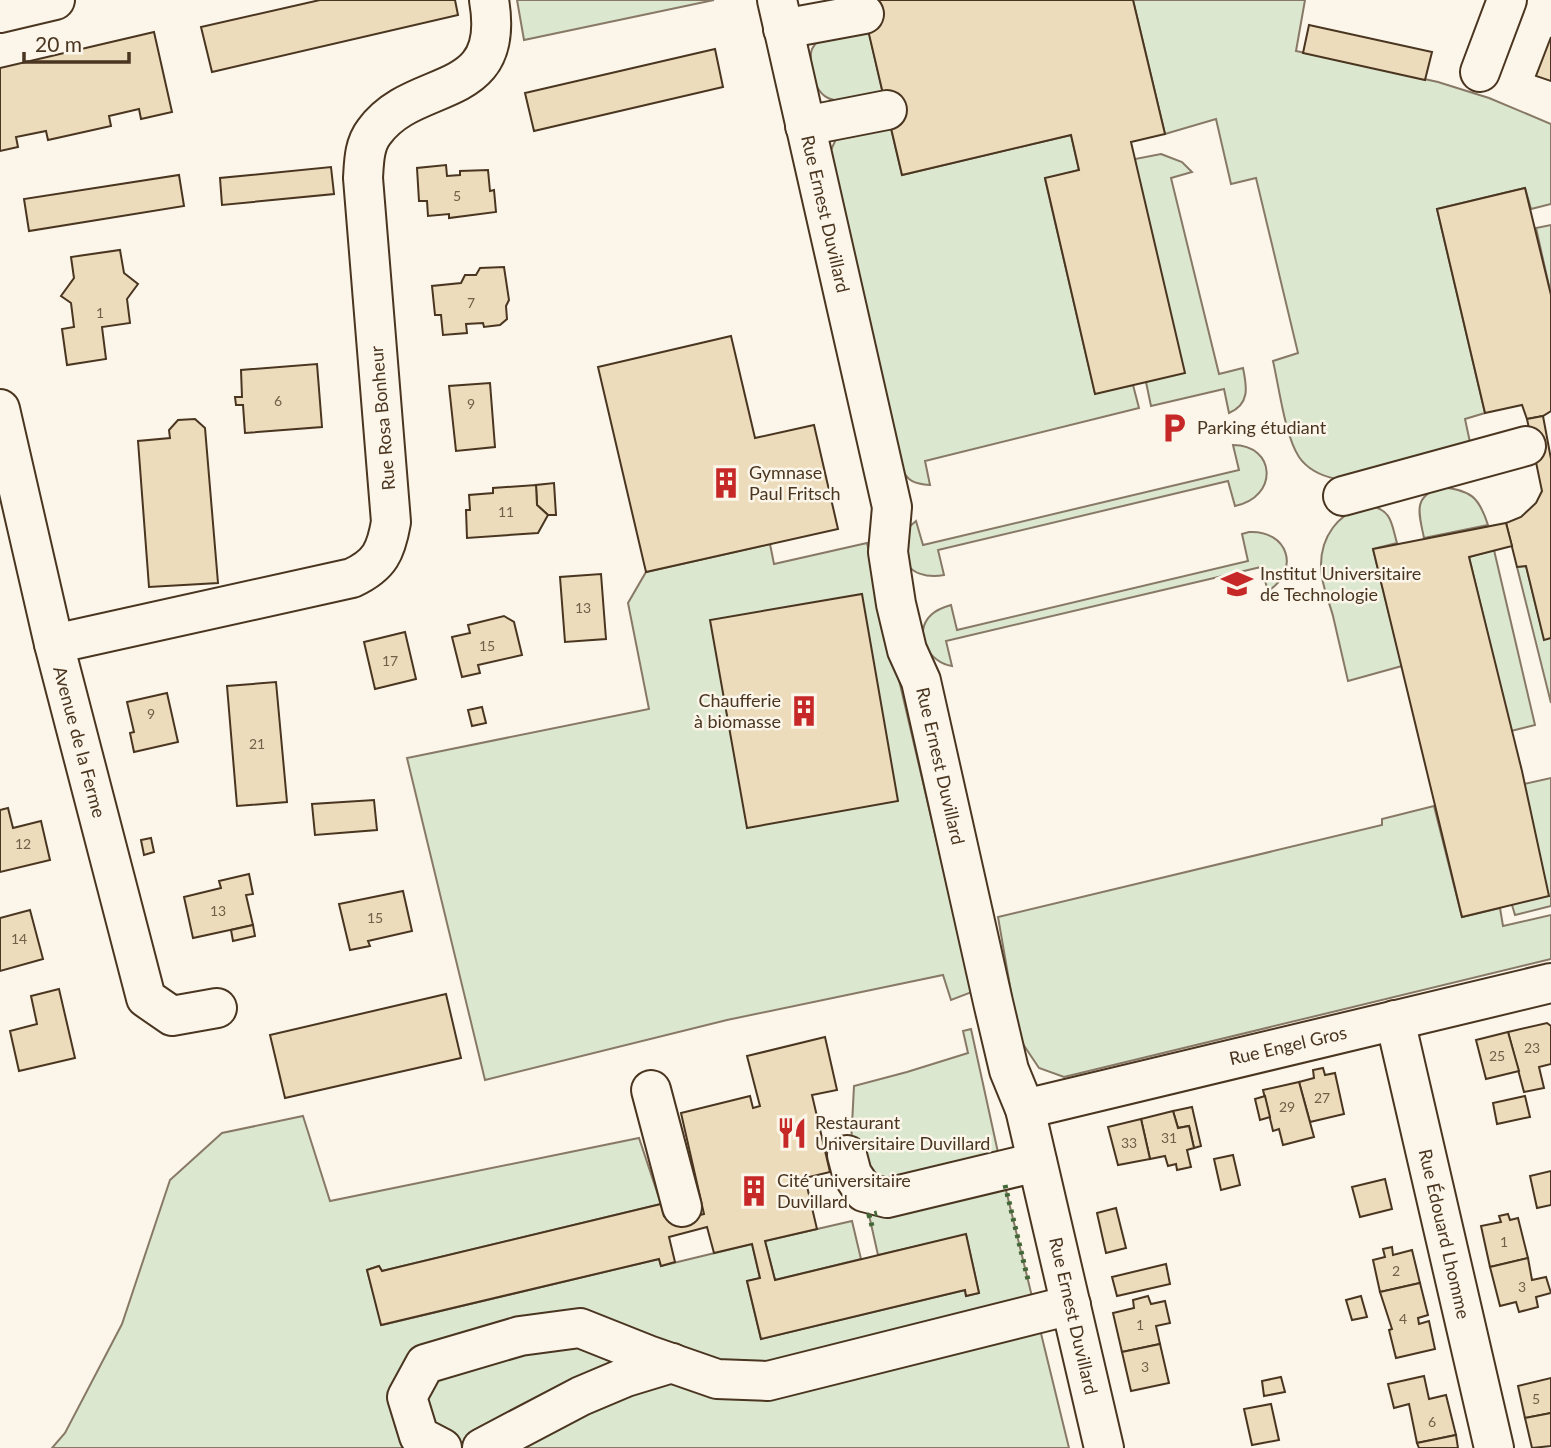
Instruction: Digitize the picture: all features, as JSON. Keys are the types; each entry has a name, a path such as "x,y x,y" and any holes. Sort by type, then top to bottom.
{"street":[{"path":"0,13 55,0"},
{"name":"Rue Rosa Bonheur","path":"54,644 352,578 367,571 377,562 384,551 391,522 363,178 365,153 373,133 386,120 400,109 468,76 482,61 492,37 489,0"},
{"path":"1480,72 1507,0"},
{"path":"780,14 864,14"},
{"name":"Rue Ernest Duvillard","path":"780,14 892,507 888,552 904,638 921,681 1009,1070 1026,1109 1104,1448"},
{"path":"805,126 887,110"},
{"name":"Avenue de la Ferme","path":"0,409 54,644 146,998 172,1016 217,1008"},
{"path":"1343,496 1526,446"},
{"name":"Rue Engel Gros","path":"1026,1109 1551,983"},
{"name":"Rue Édouard Lhomme","path":"1395,1020 1494,1448"},
{"path":"651,1090 682,1207"},
{"path":"848,1155 852,1174 864,1192 887,1199 1037,1162"},
{"path":"442,1448 419,1436 407,1398 425,1364 520,1336 580,1328 717,1379 768,1381 1071,1305"},
{"path":"482,1448 581,1396 626,1377 673,1363"}],"green space":[{"path":"517,0 714,0 524,40"},
{"path":"1133,0 1305,0 1296,51 1438,82 1489,98 1551,124 1551,204 1531,209 1525,188 1437,209 1485,413 1465,419 1471,447 1336,479 1316,472 1299,457 1286,424 1273,361 1298,353 1256,178 1231,184 1216,119 1165,134"},
{"path":"867,24 883,94 848,101 828,98 819,90 813,78 812,49 829,34"},
{"path":"889,120 902,175 1071,135 1079,170 1045,179 1095,393 1133,385 1139,408 925,461 930,485 915,483 906,476 901,467 830,152 837,137"},
{"path":"1161,154 1182,162 1192,172 1171,178 1219,374 1243,368 1246,388 1244,400 1229,413 1224,389 1151,406 1146,382 1135,159"},
{"path":"1551,225 1551,295 1536,228"},
{"path":"1233,445 1247,447 1258,453 1267,472 1259,493 1249,501 1235,506 1228,481 938,550 944,575 920,574 906,562 905,549 909,527 916,521 923,545 1239,470"},
{"path":"1441,487 1460,490 1477,501 1488,525 1424,538 1420,514 1422,501 1425,496"},
{"path":"1369,505 1387,514 1397,543 1373,549 1402,666 1348,681 1322,580 1322,557 1333,527 1348,513"},
{"path":"1249,532 1273,537 1286,553 1284,573 1268,591 1261,567 946,641 952,666 936,659 923,638 926,622 933,613 951,605 957,630 1248,561 1242,534"},
{"path":"867,543 972,992 951,1000 943,975 727,1020 485,1080 407,758 649,709 628,603 646,572 770,544 774,564"},
{"path":"1494,550 1535,725 1511,731 1469,557"},
{"path":"1526,566 1544,639 1551,638 1551,703 1517,567"},
{"path":"1551,778 1551,906 1515,915 1512,905 1524,784"},
{"path":"1434,806 1462,917 1500,908 1503,926 1551,915 1551,959 1064,1077 1039,1068 1019,1038 998,917 1382,825 1382,819"},
{"path":"971,1029 999,1157 877,1182 851,1145 854,1086 968,1053 963,1031"},
{"path":"303,1116 330,1201 639,1138 661,1204 382,1271 379,1266 367,1270 382,1325 659,1259 661,1266 752,1244 760,1278 747,1281 761,1339 965,1290 966,1296 979,1293 966,1235 878,1255 869,1215 1004,1182 1069,1448 52,1448 65,1433 122,1324 170,1180 222,1133"},
{"path":"852,1221 861,1259 775,1280 765,1241"}],"building":[{"path":"320,0 455,0 458,15 212,72 201,27"},
{"path":"861,0 1133,0 1165,134 1131,142 1185,373 1095,394 1045,178 1079,170 1071,135 902,175"},
{"path":"1309,25 1432,52 1425,80 1303,53"},
{"path":"154,32 172,112 141,119 139,109 109,116 111,126 48,140 46,131 16,137 18,147 0,151 0,68"},
{"path":"1551,37 1551,81 1536,76"},
{"path":"715,49 723,87 534,131 525,93"},
{"path":"446,165 447,176 460,175 460,171 488,170 490,191 494,190 496,212 449,218 449,214 428,216 427,201 419,201 417,168"},
{"path":"331,167 334,194 222,205 220,178"},
{"path":"179,175 184,206 29,231 24,199"},
{"path":"1525,188 1551,295 1551,411 1543,416 1527,419 1522,405 1485,413 1437,209"},
{"path":"120,250 124,273 138,284 127,299 130,323 102,327 106,359 67,365 62,329 74,327 71,303 61,296 74,278 71,257"},
{"path":"504,267 509,300 506,306 507,319 500,325 484,327 483,323 466,324 467,333 443,335 441,315 435,315 432,286 461,283 465,275 476,275 480,268"},
{"name":"Gymnase Paul Fritsch","path":"731,336 755,438 814,425 838,529 646,572 598,367"},
{"path":"317,364 322,427 245,433 243,405 236,405 235,397 242,397 241,370"},
{"path":"490,383 495,447 456,451 449,386"},
{"path":"1543,416 1551,459 1551,638 1544,640 1526,566 1517,567 1506,523 1521,517 1536,503 1542,491 1527,419"},
{"path":"195,419 205,428 218,583 149,587 138,441 170,438 169,430 178,420"},
{"path":"554,483 556,515 548,515 537,505 536,485"},
{"path":"536,485 537,505 548,515 538,533 467,538 466,510 470,510 469,495 493,493 493,488"},
{"path":"1506,523 1512,546 1469,557 1522,771 1549,896 1462,917 1373,549"},
{"path":"601,574 606,639 565,642 560,577"},
{"name":"Chaufferie à biomasse","path":"862,594 898,801 747,828 710,620"},
{"path":"504,616 514,622 522,655 478,665 480,673 462,677 452,637 470,633 468,625"},
{"path":"405,632 416,679 375,689 364,642"},
{"path":"276,682 287,802 237,806 227,686"},
{"path":"167,693 178,742 134,752 130,733 134,732 127,702"},
{"path":"482,707 486,723 472,726 468,710"},
{"path":"374,800 377,830 315,835 312,804"},
{"path":"8,808 13,828 41,821 50,860 0,872 0,810"},
{"path":"151,838 154,852 144,855 141,840"},
{"path":"249,874 253,894 246,895 253,925 193,938 184,897 221,888 219,881"},
{"path":"403,891 412,931 368,941 370,946 350,950 339,904"},
{"path":"30,910 43,959 0,971 0,918"},
{"path":"253,925 255,936 233,941 231,930"},
{"path":"59,989 75,1058 19,1071 10,1031 37,1024 31,996"},
{"path":"446,994 461,1058 285,1098 270,1035"},
{"path":"1547,1023 1551,1026 1551,1064 1539,1067 1544,1088 1524,1092 1508,1032"},
{"path":"1508,1032 1519,1071 1486,1079 1476,1040"},
{"name":"Cité universitaire Duvillard","path":"825,1037 837,1090 812,1095 830,1172 805,1178 817,1229 765,1241 775,1280 966,1234 979,1293 966,1296 965,1290 761,1339 747,1281 760,1278 752,1244 714,1253 707,1227 669,1237 675,1262 661,1266 659,1259 381,1325 367,1270 379,1266 382,1271 661,1204 664,1216 670,1214 672,1222 704,1214 681,1113 750,1096 753,1108 760,1106 747,1056"},
{"path":"1323,1068 1325,1075 1335,1073 1344,1114 1310,1122 1299,1082 1314,1078 1313,1070"},
{"path":"1299,1082 1314,1137 1283,1145 1279,1129 1273,1131 1263,1090"},
{"path":"1265,1096 1270,1117 1260,1120 1255,1099"},
{"path":"1525,1096 1530,1117 1497,1124 1493,1103"},
{"path":"1192,1107 1201,1146 1194,1148 1189,1126 1178,1128 1173,1111"},
{"path":"1173,1111 1178,1128 1189,1126 1194,1148 1187,1150 1191,1167 1177,1170 1176,1164 1168,1166 1165,1156 1150,1159 1141,1119"},
{"path":"1141,1119 1150,1159 1118,1165 1108,1127"},
{"path":"1233,1155 1240,1185 1221,1190 1214,1159"},
{"path":"1551,1171 1551,1205 1537,1208 1530,1176"},
{"path":"1385,1179 1392,1209 1360,1217 1352,1187"},
{"path":"1116,1208 1126,1248 1106,1253 1097,1213"},
{"path":"1508,1214 1510,1220 1518,1218 1528,1258 1490,1267 1481,1226 1501,1222 1499,1216"},
{"path":"1392,1247 1393,1255 1412,1250 1420,1283 1380,1292 1373,1260 1385,1257 1383,1249"},
{"path":"1528,1258 1532,1280 1546,1277 1551,1293 1536,1297 1538,1307 1519,1312 1516,1302 1500,1306 1490,1267"},
{"path":"1166,1264 1170,1284 1117,1296 1112,1277"},
{"path":"1420,1283 1428,1315 1418,1318 1419,1324 1429,1321 1435,1349 1396,1358 1389,1330 1392,1329 1380,1292"},
{"path":"1148,1296 1151,1304 1165,1301 1170,1323 1156,1326 1160,1344 1122,1352 1113,1313 1134,1308 1133,1300"},
{"path":"1361,1296 1367,1317 1352,1320 1346,1300"},
{"path":"1160,1344 1169,1383 1131,1391 1122,1352"},
{"path":"1424,1376 1429,1399 1446,1395 1456,1435 1417,1443 1409,1404 1394,1408 1388,1384"},
{"path":"1281,1377 1285,1392 1264,1396 1262,1381"},
{"path":"1551,1378 1551,1413 1525,1418 1518,1386"},
{"path":"1271,1404 1279,1440 1252,1445 1244,1409"},
{"path":"1551,1413 1551,1446 1532,1448 1525,1418"},
{"path":"1456,1435 1458,1448 1419,1448 1417,1443"}],"hedge":[{"path":"1005,1185 1029,1284"},
{"path":"872,1226 869,1215 877,1213"}],"place":[{"name":"Parking étudiant","path":"1174,428"},
{"name":"Gymnase Paul Fritsch","path":"726,483"},
{"name":"Institut Universitaire de Technologie","path":"1237,584"},
{"name":"Chaufferie à biomasse","path":"804,711"},
{"name":"Restaurant Universitaire Duvillard","path":"792,1133"},
{"name":"Cité universitaire Duvillard","path":"754,1191"}]}
